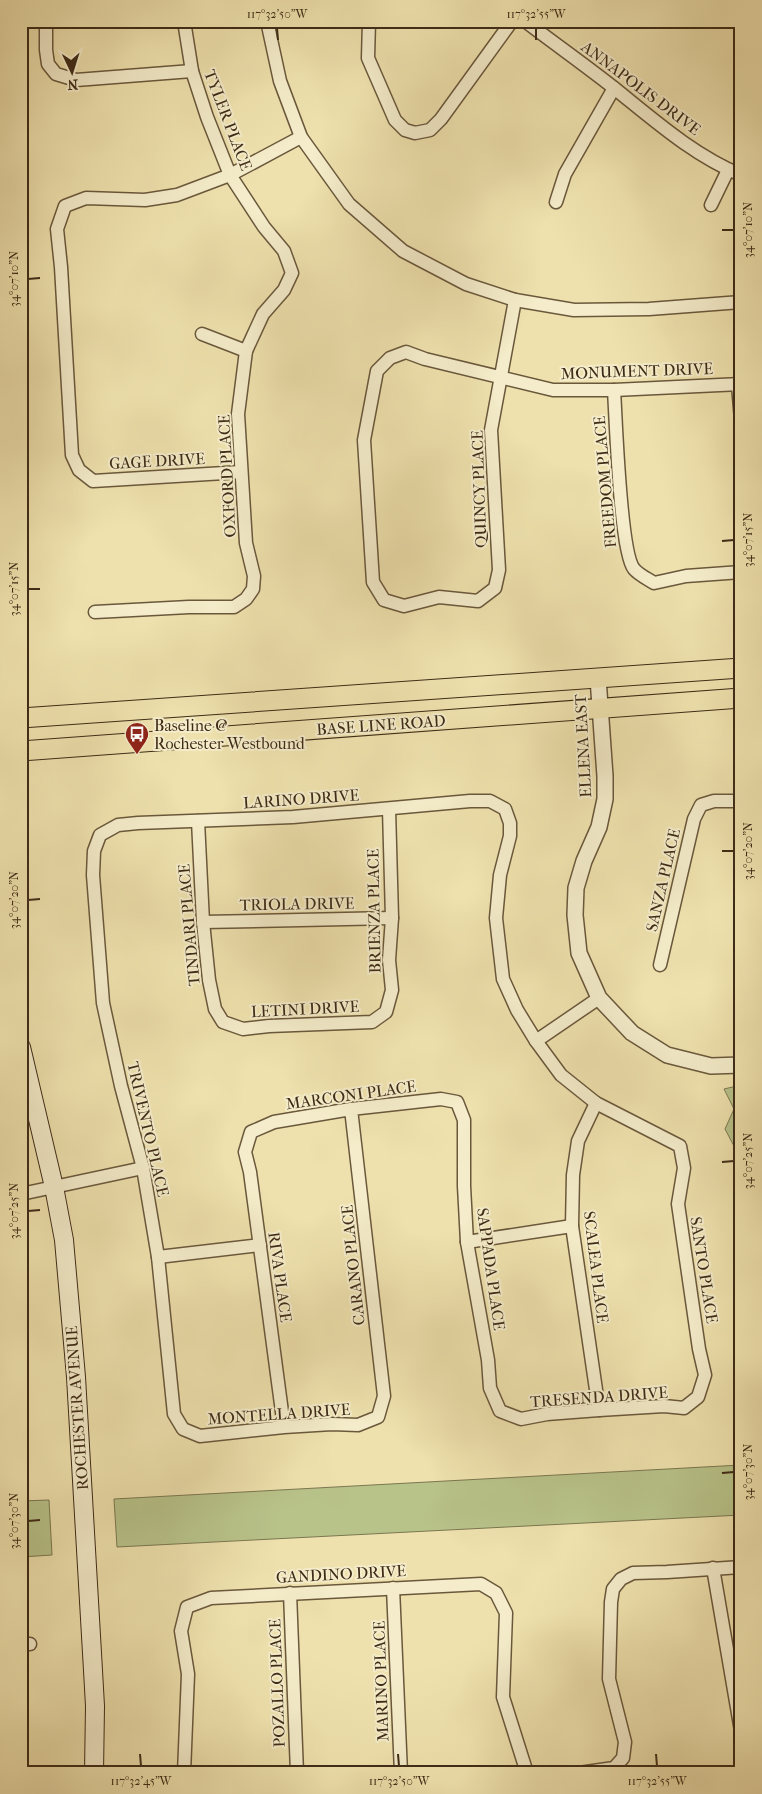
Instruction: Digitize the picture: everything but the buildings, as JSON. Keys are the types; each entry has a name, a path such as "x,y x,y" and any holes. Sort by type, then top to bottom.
{"main road":[{"name":"BASE LINE ROAD","path":"21,718 741,668"},
{"name":"BASE LINE ROAD","path":"21,751 741,698"},
{"name":"ROCHESTER AVENUE","path":"21,1047 54,1188 64,1240 76,1377 95,1706 94,1773"}],"street":[{"path":"46,21 48,64 56,74 76,80 192,71"},
{"name":"TYLER PLACE","path":"184,21 192,71 206,117 230,175 264,227 284,251 292,273"},
{"path":"267,21 280,81 302,137 349,204 403,251 466,284 515,300 574,310 650,309 741,302"},
{"path":"369,21 368,58 396,120 405,130 415,133 430,130 441,119 512,21"},
{"name":"ANNAPOLIS DRIVE","path":"525,21 614,88 667,131 728,170 741,175"},
{"path":"734,21 741,22"},
{"path":"556,202 565,174 614,88"},
{"path":"230,175 302,137"},
{"path":"711,205 728,170"},
{"name":"GAGE DRIVE","path":"230,175 177,196 145,200 86,198 65,206 57,229 72,455 78,470 93,481 241,472"},
{"name":"OXFORD PLACE","path":"95,612 189,606 234,607 246,599 252,589 254,576 246,543 238,414 246,351 263,314 284,290 292,273"},
{"name":"QUINCY PLACE","path":"495,588 500,570 491,430 515,300"},
{"path":"202,334 246,351"},
{"name":"MONUMENT DRIVE","path":"495,588 478,601 439,597 404,606 384,600 373,582 364,440 377,371 390,358 406,352 425,359 553,390 614,390 740,384"},
{"path":"740,384 741,420"},
{"name":"FREEDOM PLACE","path":"614,390 623,525 628,553 634,569 654,582 686,576 741,572"},
{"name":"ELLENA EAST","path":"598,678 605,776 604,799 599,827 584,861 576,888 575,915 579,953 598,998 632,1033 667,1055 711,1066 741,1065"},
{"name":"LARINO DRIVE","path":"100,835 118,825 138,823 293,818 470,801 490,801 505,809 510,823 510,836 500,874 496,918 503,979 517,1010 536,1041"},
{"name":"SANZA PLACE","path":"660,965 694,819 701,805 714,801 741,801"},
{"name":"BRIENZA PLACE","path":"386,1012 392,990 389,960 392,918 389,808"},
{"name":"TINDARI PLACE","path":"198,821 203,922 209,980 215,1009 223,1022"},
{"name":"TRIVENTO PLACE","path":"100,835 94,851 93,875 103,1003 143,1168 158,1257 174,1414 183,1429"},
{"name":"TRIOLA DRIVE","path":"203,922 392,918"},
{"path":"596,1103 561,1075 536,1041 598,998"},
{"name":"LETINI DRIVE","path":"223,1022 243,1029 269,1026 372,1022 386,1012"},
{"name":"MARCONI PLACE","path":"251,1132 274,1122 351,1109 441,1099 457,1102"},
{"name":"SAPPADA PLACE","path":"457,1102 464,1120 464,1186 467,1242 488,1360 490,1388 500,1411"},
{"name":"SANTO PLACE","path":"596,1103 680,1146 684,1168 678,1204 699,1349 706,1375 698,1398"},
{"name":"SCALEA PLACE","path":"596,1103 578,1141 573,1175 572,1226 600,1410"},
{"name":"CARANO PLACE","path":"351,1109 384,1396 378,1416"},
{"name":"RIVA PLACE","path":"251,1132 245,1152 250,1172 284,1427"},
{"path":"21,1194 143,1168"},
{"path":"467,1242 572,1226"},
{"path":"158,1257 260,1245"},
{"name":"TRESENDA DRIVE","path":"500,1411 521,1419 547,1414 600,1410 664,1406 684,1408 698,1398"},
{"name":"MONTELLA DRIVE","path":"183,1429 200,1436 284,1427 332,1424 358,1425 378,1416"},
{"path":"579,1773 614,1768 623,1758 625,1742 609,1679 613,1589 621,1579 633,1573 741,1567"},
{"path":"713,1568 741,1731"},
{"name":"GANDINO DRIVE","path":"184,1773 188,1674 181,1631 187,1607 211,1598 481,1584 496,1593 506,1614 503,1697 527,1773"},
{"name":"MARINO PLACE","path":"393,1588 401,1773"},
{"name":"POZALLO PLACE","path":"290,1593 298,1773"}],"green space":[{"path":"741,1085 741,1175 736,1150 725,1129 734,1109 724,1089"},
{"path":"741,1465 741,1515 117,1547 114,1499"},
{"path":"49,1500 52,1555 21,1557 21,1501"}],"place":[{"name":"Baseline @ Rochester Westbound","path":"137,755"}]}
